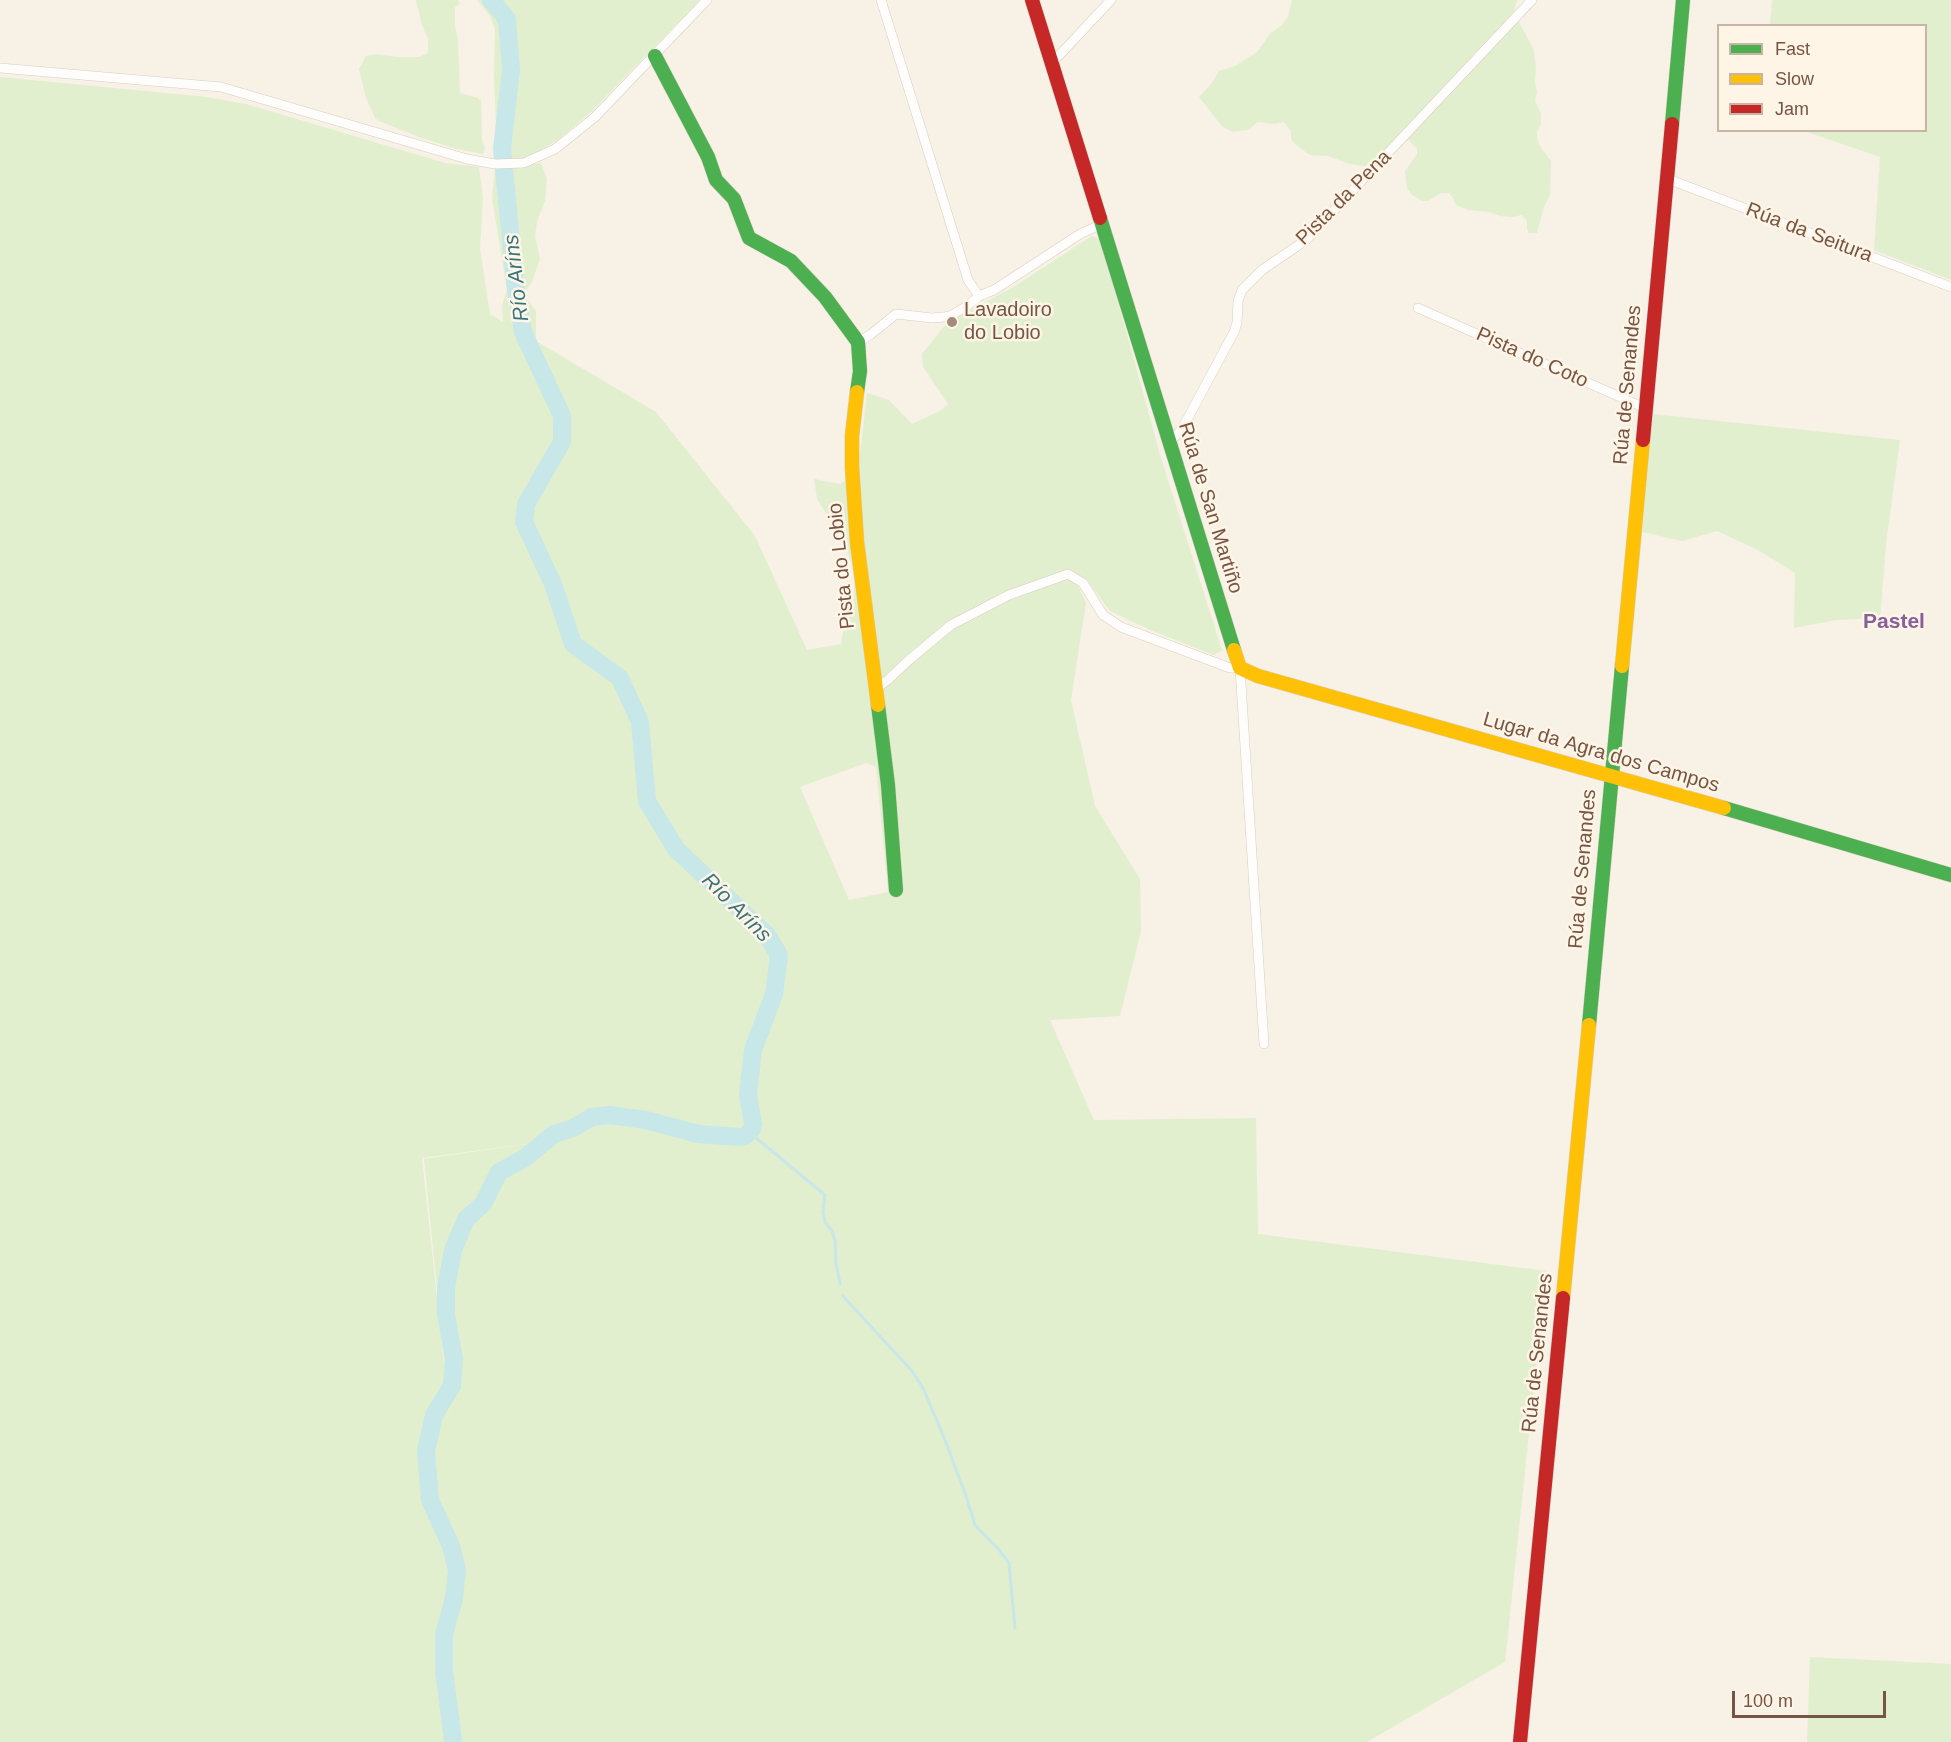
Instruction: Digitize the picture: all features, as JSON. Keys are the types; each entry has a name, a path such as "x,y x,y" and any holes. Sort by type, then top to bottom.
{"street":[{"path":"0,68 221,87 467,159 495,164 524,163 555,149 595,117 707,0"},
{"path":"881,0 968,280 980,296"},
{"name":"Rúa de San Martiño","path":"1032,0 1240,668 1264,1044"},
{"path":"1052,63 1111,0"},
{"name":"Pista da Pena","path":"1169,443 1182,429 1234,332 1237,323 1238,301 1246,285 1262,270 1306,240 1532,0"},
{"name":"Rúa de Senandes","path":"1520,1742 1583,1094 1683,0"},
{"path":"655,56 708,156 716,180 734,199 749,238 791,261 825,297 858,342 896,314 944,317 967,306 1080,234 1102,224"},
{"name":"Rúa da Seitura","path":"1668,179 1951,287"},
{"name":"Pista do Coto","path":"1418,308 1645,408"},
{"name":"Pista do Lobio","path":"858,342 860,371 852,436 857,542 888,785 896,890"},
{"path":"877,688 951,625 1009,595 1068,574 1083,583 1103,615 1121,627 1230,668 1240,668"},
{"name":"Lugar da Agra dos Campos","path":"1240,668 1258,676 1611,775 1951,875"}],"green space":[{"path":"416,0 458,0 460,4 455,7 455,25 458,40 460,93 481,101 482,140 485,148 483,154 457,149 419,137 379,121 375,118 366,98 359,69 366,56 376,54 419,57 428,53 428,39"},
{"path":"477,0 700,0 592,111 559,139 530,157 534,164 541,163 547,179 545,201 537,221 535,236 540,259 532,282 523,294 536,311 536,341 656,412 755,536 807,650 841,644 846,615 853,607 855,574 844,542 817,499 814,479 840,484 858,472 867,393 889,400 912,424 940,411 948,404 923,367 922,354 946,324 1015,286 1092,236 1101,240 1161,458 1222,650 1214,655 1110,611 1086,579 1072,572 1086,603 1071,700 1095,806 1140,879 1141,931 1120,1016 1050,1020 1094,1120 1256,1118 1258,1234 1546,1271 1505,1662 1367,1742 0,1742 0,77 207,97 246,104 445,163 479,167 483,198 480,249 490,314 503,322 502,306 507,290 492,198 497,150 495,29 490,16","holes":["866,763 876,767 888,892 849,900 800,787","533,1143 424,1159 452,1438 422,1158"]},
{"path":"1292,0 1517,0 1514,13 1533,48 1536,67 1535,101 1541,114 1537,139 1551,161 1550,194 1537,233 1529,233 1527,221 1522,215 1500,216 1489,212 1468,210 1456,205 1449,193 1441,193 1428,201 1422,201 1412,195 1407,188 1405,171 1417,154 1417,149 1409,140 1404,141 1369,167 1350,164 1328,156 1310,155 1291,139 1291,131 1284,122 1274,124 1258,122 1248,130 1232,132 1222,126 1199,97 1219,71 1235,66 1257,52 1270,34 1288,17"},
{"path":"1772,0 1951,0 1951,280 1874,250 1880,157 1807,132 1927,132 1927,24 1770,24"},
{"path":"1653,414 1900,440 1886,544 1880,618 1836,620 1794,628 1795,573 1758,550 1717,531 1682,541 1642,532"},
{"path":"1810,1657 1951,1664 1951,1742 1807,1742"}],"waterway":[{"name":"Río Aríns","path":"453,1740 444,1671 444,1634 454,1598 457,1570 451,1546 430,1500 426,1451 434,1415 452,1386 454,1359 446,1314 446,1288 453,1250 466,1219 483,1204 499,1172 525,1158 554,1134 573,1128 592,1117 609,1115 646,1120 698,1134 745,1136 752,1129 753,1124 748,1094 753,1050 774,994 779,955 767,935 676,849 647,801 640,722 620,678 573,644 553,584 524,522 526,504 562,442 562,416 523,332 515,282 502,148 511,70 507,19 491,0"},
{"path":"749,1132 825,1195 823,1212 825,1222 832,1231 835,1241 840,1284"},
{"path":"843,1296 912,1371 923,1388 945,1440 975,1525 1009,1563 1015,1628"}],"traffic: fast":[{"path":"1672,124 1683,0"},
{"path":"655,56 708,157 716,180 734,199 749,238 791,261 825,297 858,342 860,371 857,392"},
{"path":"1100,218 1234,650"},
{"path":"1589,1025 1622,666"},
{"path":"878,705 888,785 896,890"},
{"path":"1724,808 1951,875"}],"traffic: slow":[{"path":"857,392 852,436 857,542 878,705"},
{"path":"1622,666 1643,440"},
{"path":"1234,650 1240,668 1258,676 1724,808"},
{"path":"1563,1298 1589,1025"}],"traffic: jam":[{"path":"1032,0 1100,218"},
{"path":"1643,440 1672,124"},
{"path":"1520,1742 1563,1298"}],"place":[{"name":"Lavadoiro do Lobio","path":"952,322"}],"district":[{"name":"Pastel","path":"1894,622"}]}
